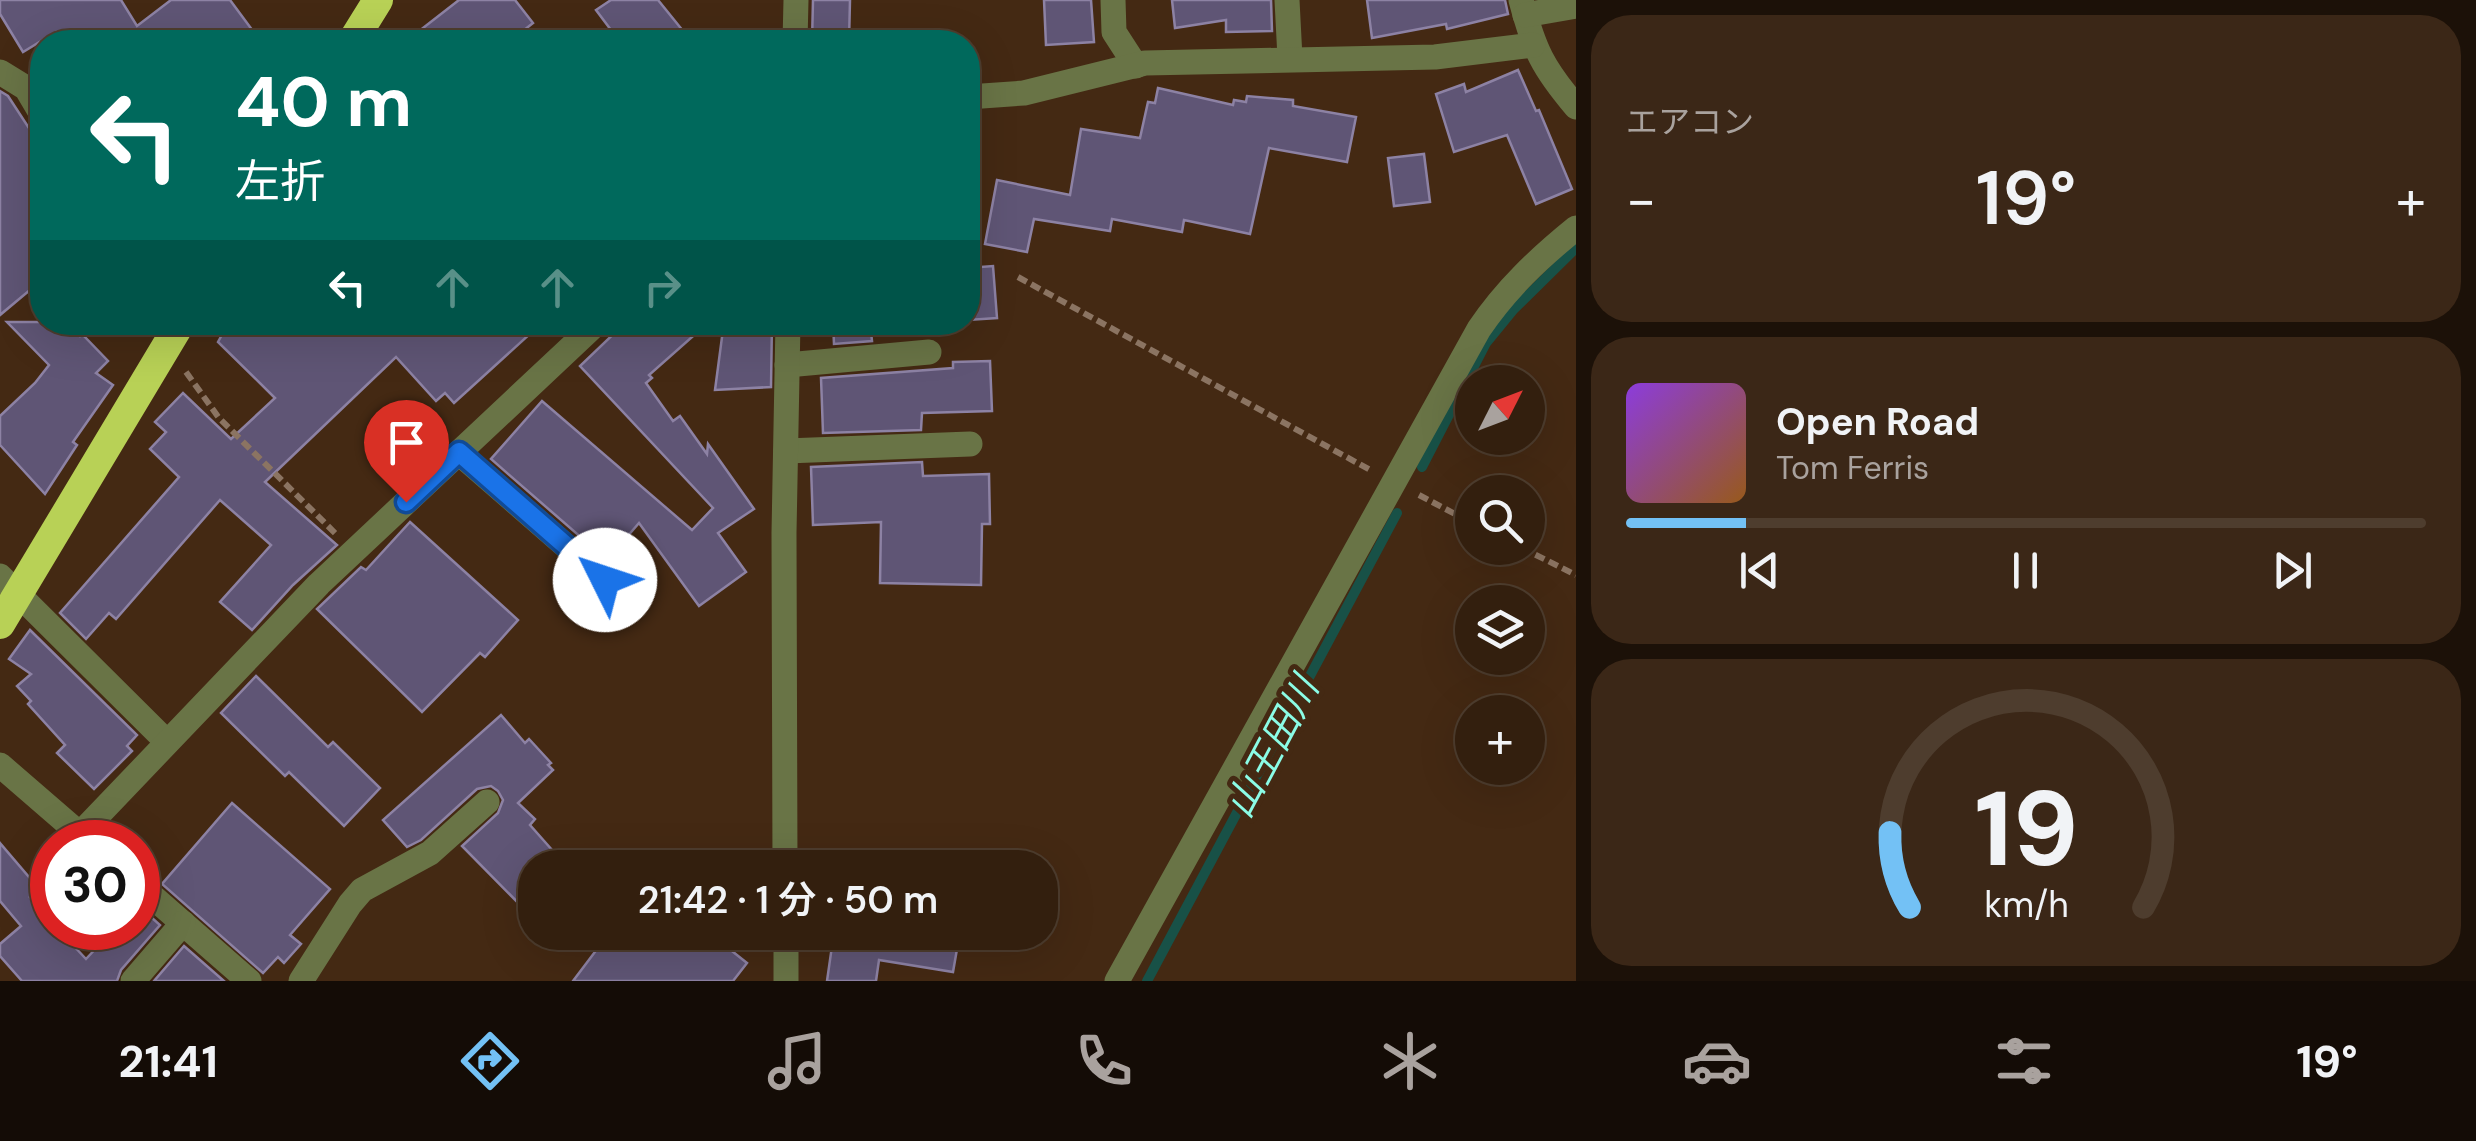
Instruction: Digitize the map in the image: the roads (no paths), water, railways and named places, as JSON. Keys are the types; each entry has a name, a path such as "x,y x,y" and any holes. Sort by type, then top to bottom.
{"highway":[{"path":"359,30 378,0"},
{"path":"0,624 9,586 174,335"}],"street":[{"path":"795,30 796,0"},
{"path":"1112,0 1114,32 1136,66"},
{"path":"1287,0 1290,58"},
{"path":"1573,100 1546,72 1533,45 1523,8 1576,6"},
{"path":"980,96 1024,92 1136,66 1290,58 1435,57 1533,45"},
{"path":"0,72 30,95"},
{"path":"1117,981 1478,328 1498,300 1576,228"},
{"path":"100,820 167,742 354,551 584,335"},
{"path":"786,850 788,335"},
{"path":"787,365 929,352"},
{"path":"786,451 970,444"},
{"path":"459,452 605,580 618,584 639,576"},
{"path":"9,586 167,742"},
{"path":"0,765 63,820"},
{"path":"301,981 362,890 430,852 487,802"},
{"path":"160,904 249,981"},
{"path":"133,981 183,924"},
{"path":"786,950 786,981"}],"waterway":[{"name":"山王田川","path":"1422,467 1486,343 1513,310 1576,248"},
{"name":"山王田川","path":"1147,981 1397,513"}]}
